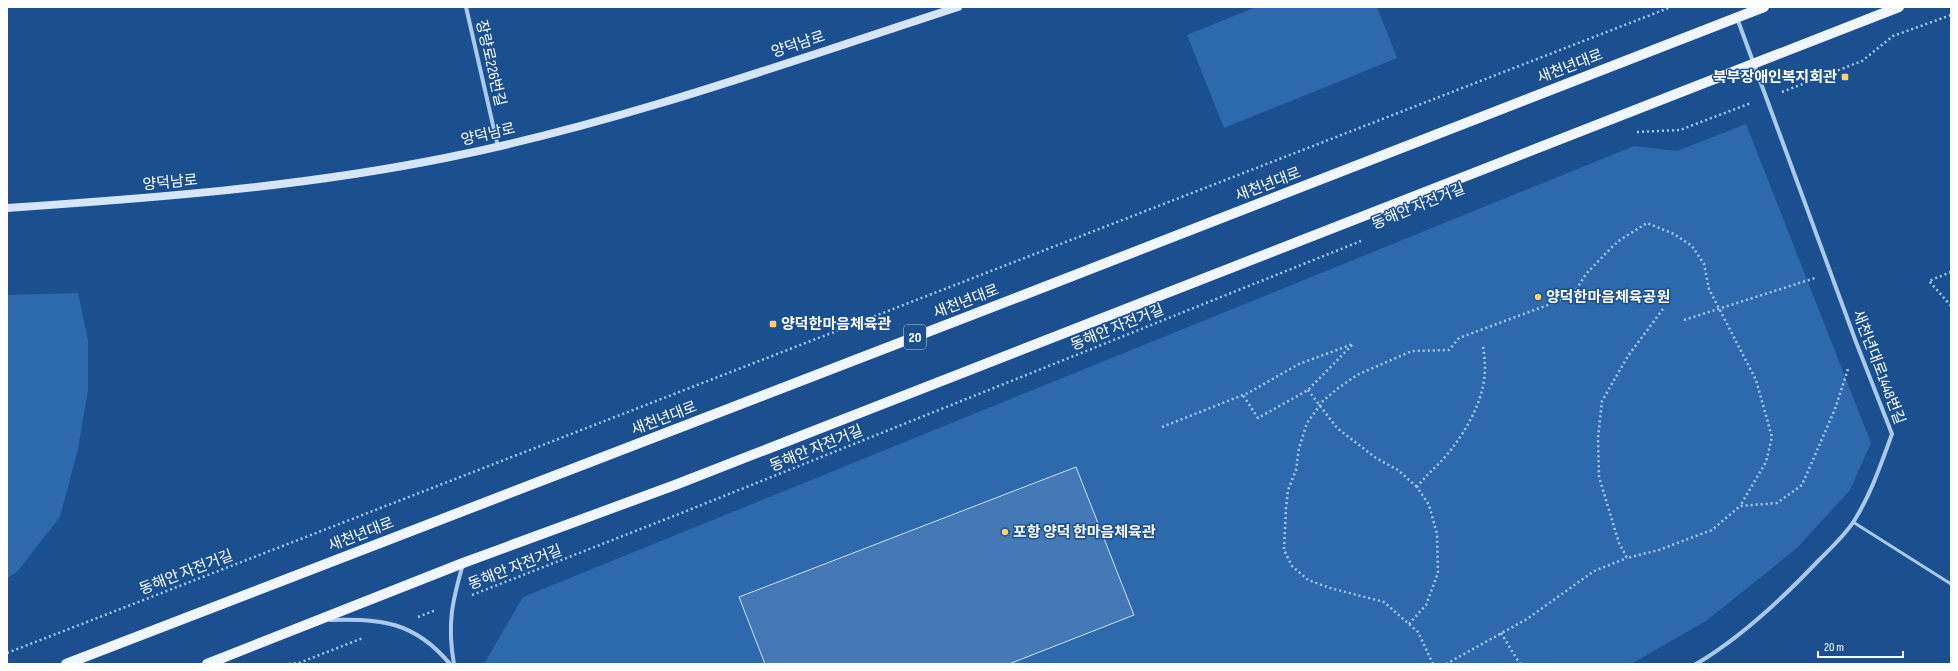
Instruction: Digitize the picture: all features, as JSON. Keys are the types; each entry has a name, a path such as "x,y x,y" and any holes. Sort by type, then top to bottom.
{"main road":[{"name":"새천년대로","path":"66,664 1006,302 1764,7"},
{"path":"207,664 463,563 674,485 1899,7"}],"street":[{"name":"장량로226번길","path":"466,7 498,147"},
{"name":"양덕남로","path":"7,208 184,195 288,184 372,172 498,147 569,129 705,89 958,7"},
{"name":"새천년대로1448번길","path":"1696,664 1736,636 1762,615 1809,571 1853,522 1868,496 1892,434 1830,273 1736,18"},
{"path":"454,664 451,646 452,603 463,563"},
{"path":"321,620 364,618 389,622 428,642 450,664"}],"lane":[{"path":"1853,522 1951,584"}],"path":[{"name":"동해안 자전거길","path":"7,653 1671,7"},
{"path":"1631,132 1680,130 1862,61 1893,36 1951,15"},
{"path":"1434,664 1418,632 1384,602 1330,588 1308,580 1292,566 1284,550 1288,490 1296,470 1299,448 1307,423 1320,406 1337,389 1357,375 1412,350 1449,350 1459,338 1572,296 1586,274 1610,249 1620,240 1647,223 1674,234 1692,246 1704,264 1709,289 1756,380 1772,437 1766,462 1740,506 1712,530 1659,550 1627,558 1594,571 1527,619 1446,664"},
{"name":"동해안 자전거길","path":"289,664 299,663 396,626 1365,239"},
{"path":"1951,272 1929,281 1951,306"},
{"path":"1684,320 1830,273"},
{"path":"1627,558 1619,543 1599,477 1598,438 1602,400 1628,356 1663,309"},
{"path":"1740,506 1777,503 1802,485 1835,409 1856,342"},
{"path":"1162,427 1243,395 1298,364 1352,344 1334,365 1308,390 1258,418 1243,395"},
{"path":"1417,487 1450,452 1471,419 1482,392 1485,369 1483,345"},
{"path":"1308,390 1337,428 1376,458 1398,470 1417,487 1430,505 1437,534 1438,573 1426,605 1409,624"},
{"path":"1501,633 1520,664"}],"shaded area":[{"path":"1256,7 1377,7 1397,58 1224,128 1187,35"},
{"name":"양덕한마음체육공원","path":"1746,124 1871,443 1850,490 1797,548 1706,621 1631,664 484,664 523,597 1634,146 1677,151"},
{"path":"78,293 88,340 88,390 78,449 60,517 17,572 7,578 7,295"}],"building":[{"name":"포항 양덕 한마음체육관","path":"1076,467 1134,615 1009,664 765,664 739,597"}],"place":[{"name":"북부장애인복지회관","path":"1845,77"},
{"name":"양덕한마음체육공원","path":"1538,297"},
{"name":"양덕한마음체육관","path":"773,324"},
{"name":"포항 양덕 한마음체육관","path":"1005,532"}]}
